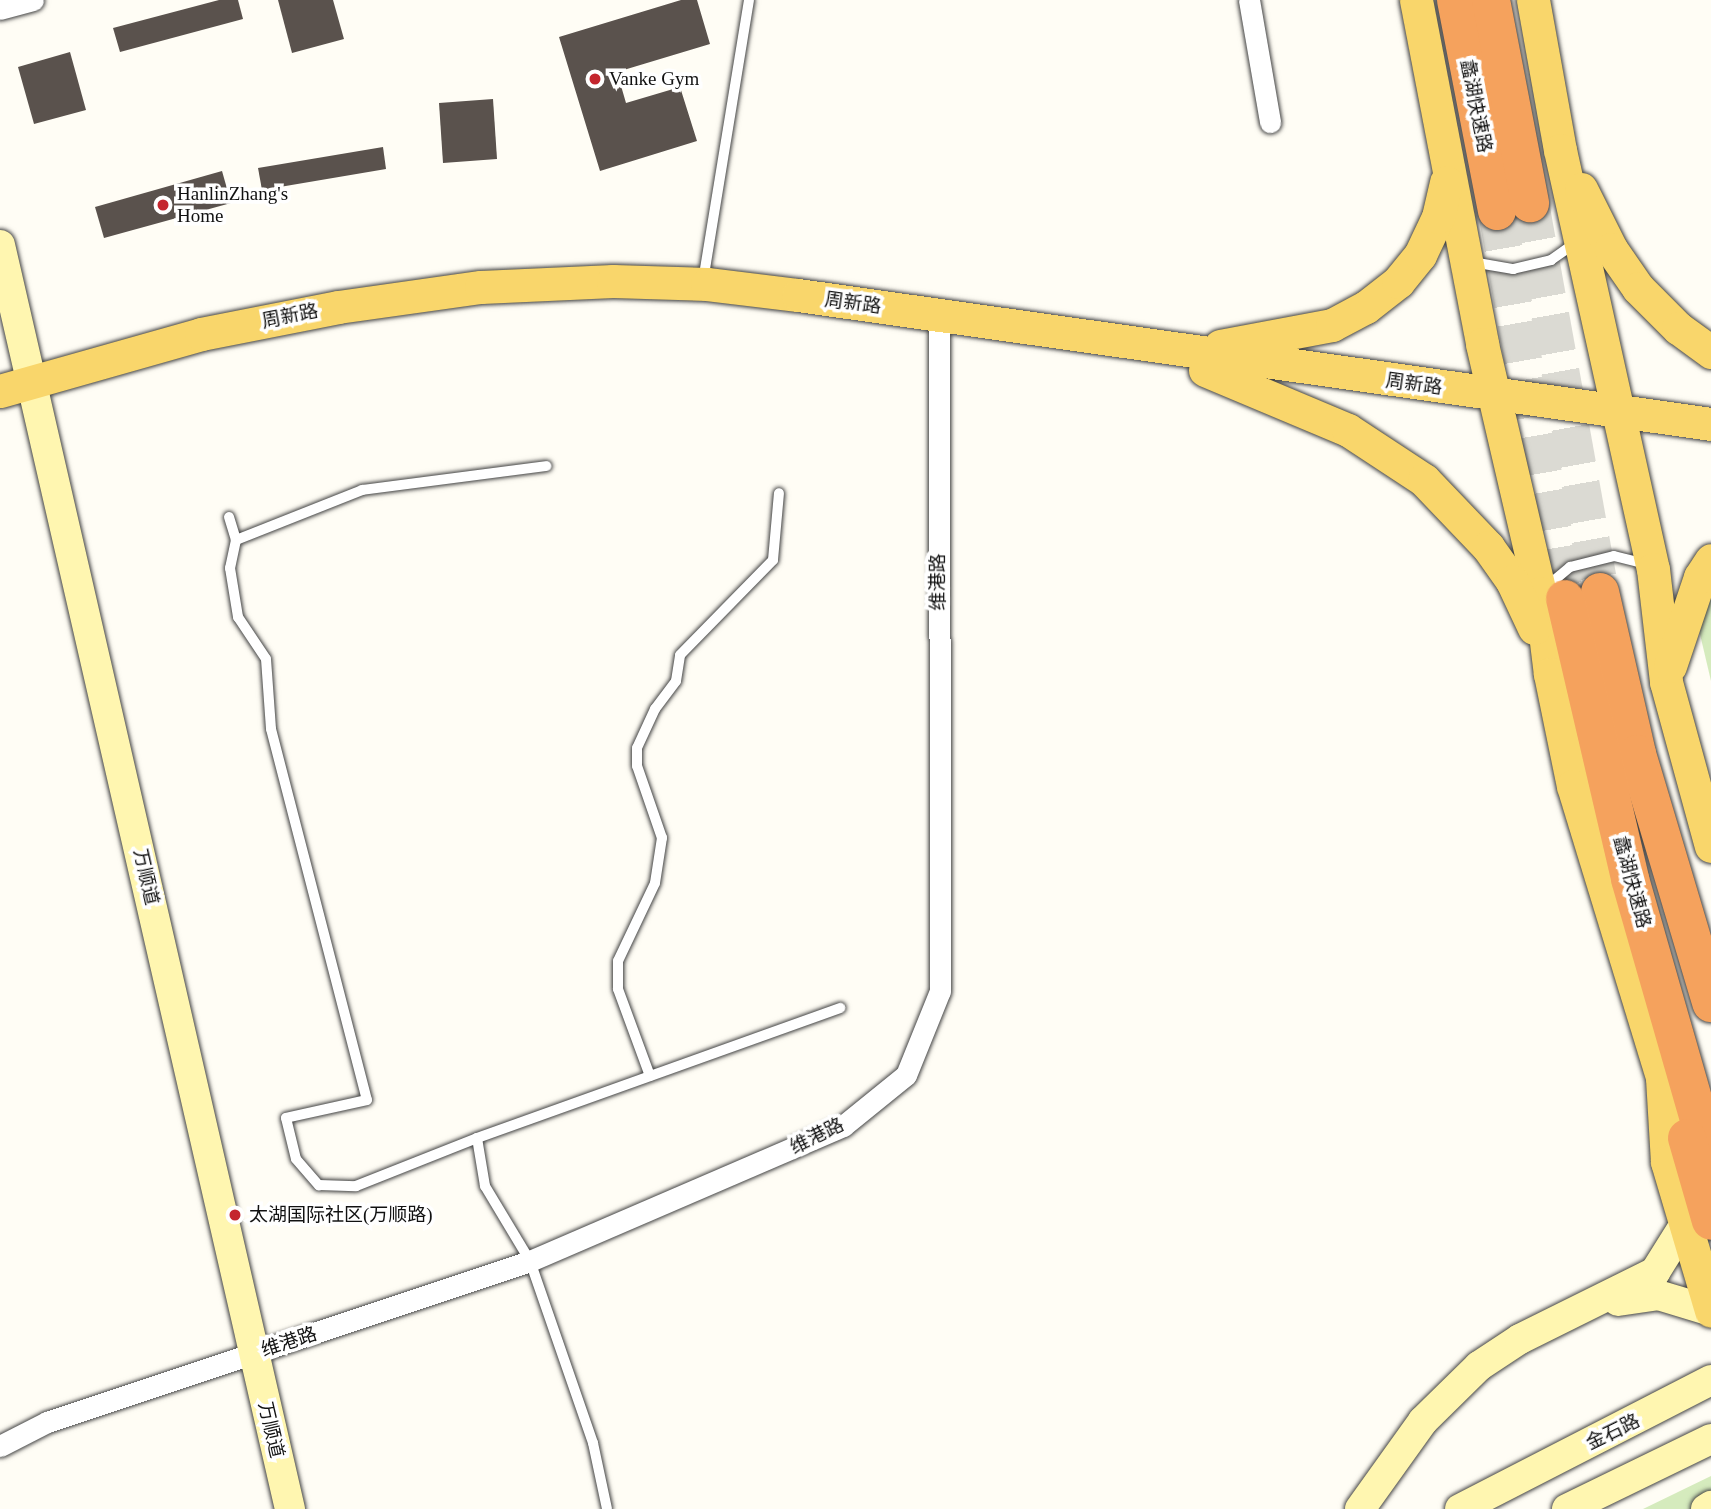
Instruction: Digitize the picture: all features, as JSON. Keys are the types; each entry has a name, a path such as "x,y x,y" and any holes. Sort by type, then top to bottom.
{"highway":[{"name":"蠡湖快速路","path":"1456,0 1513,207 1491,0"},
{"name":"蠡湖快速路","path":"1568,595 1637,754 1711,1003"},
{"name":"蠡湖快速路","path":"1568,595 1630,879 1711,1163"},
{"path":"1662,1078 1681,1115 1698,1222"}],"main road":[{"path":"1416,0 1448,173 1496,400 1568,595 1550,674"},
{"path":"1533,0 1560,150 1653,569 1666,682 1711,846"},
{"path":"1560,150 1611,249 1638,288 1678,328 1711,352"},
{"path":"1182,357 1332,325 1366,307 1398,282 1420,255 1438,217 1448,173"},
{"name":"周新路","path":"17,390 201,334 338,307 481,287 613,281 703,284 1182,357 1496,400 1711,424"},
{"name":"周新路","path":"17,390 203,342 479,296 699,293 935,320"},
{"path":"1182,357 1304,408 1348,430 1424,480 1460,515 1511,581 1530,615 1550,674 1573,786 1662,1078"},
{"name":"周新路","path":"1618,414 1711,432"},
{"path":"1666,682 1696,586 1711,560"},
{"path":"1698,1222 1711,1311"}],"street":[{"path":"0,9 33,0"},
{"path":"1250,0 1270,122"},
{"name":"万顺道","path":"0,245 17,390"},
{"name":"万顺道","path":"0,318 243,1353 270,1509"},
{"name":"维港路","path":"0,1446 47,1422 527,1257 837,1119 900,1067 931,989 935,320"},
{"path":"1360,1509 1423,1421 1479,1366 1520,1339 1655,1272 1698,1222"},
{"path":"1377,1509 1382,1486 1454,1399 1484,1372 1523,1348 1623,1298 1658,1295 1711,1311"},
{"name":"万顺道","path":"243,1353 290,1509"},
{"name":"维港路","path":"0,1436 43,1414 243,1353"},
{"name":"金石路","path":"1460,1509 1711,1380"},
{"path":"1567,1509 1711,1439"},
{"path":"1706,1509 1711,1506"}],"lane":[{"path":"703,284 749,0"},
{"path":"1466,260 1513,269 1551,260 1579,238"},
{"path":"236,540 362,490 546,466"},
{"path":"650,1076 618,989 618,961 655,883 662,838 637,766 637,748 655,709 676,681 680,655 773,560 779,493"},
{"path":"229,517 236,540 230,568 238,617 266,659 271,729 367,1100 286,1118 296,1159 319,1185 356,1186 477,1138 840,1008"},
{"path":"1568,595 1570,567 1614,556 1632,558 1653,569"},
{"path":"477,1138 485,1186 527,1257 593,1443 607,1509"}],"green space":[{"path":"1711,580 1711,681 1695,613"},
{"path":"1711,1476 1711,1509 1643,1509"}],"building":[{"path":"219,0 238,0 243,19 120,52 113,28"},
{"path":"278,0 333,0 344,39 292,53"},
{"name":"Vanke Gym","path":"681,0 697,0 710,44 617,72 626,103 680,87 697,141 600,171 559,37"},
{"path":"70,52 86,110 34,124 18,67"},
{"path":"493,99 497,159 443,163 439,103"},
{"path":"383,147 386,169 262,190 258,168"},
{"name":"HanlinZhang's Home","path":"222,171 231,203 104,238 95,207"}],"tunnel":[{"path":"1530,203 1600,592"},
{"path":"1497,211 1565,599"}],"place":[{"name":"Vanke Gym","path":"595,79"},
{"name":"HanlinZhang's Home","path":"163,205"},
{"name":"太湖国际社区(万顺路)","path":"235,1215"}]}
